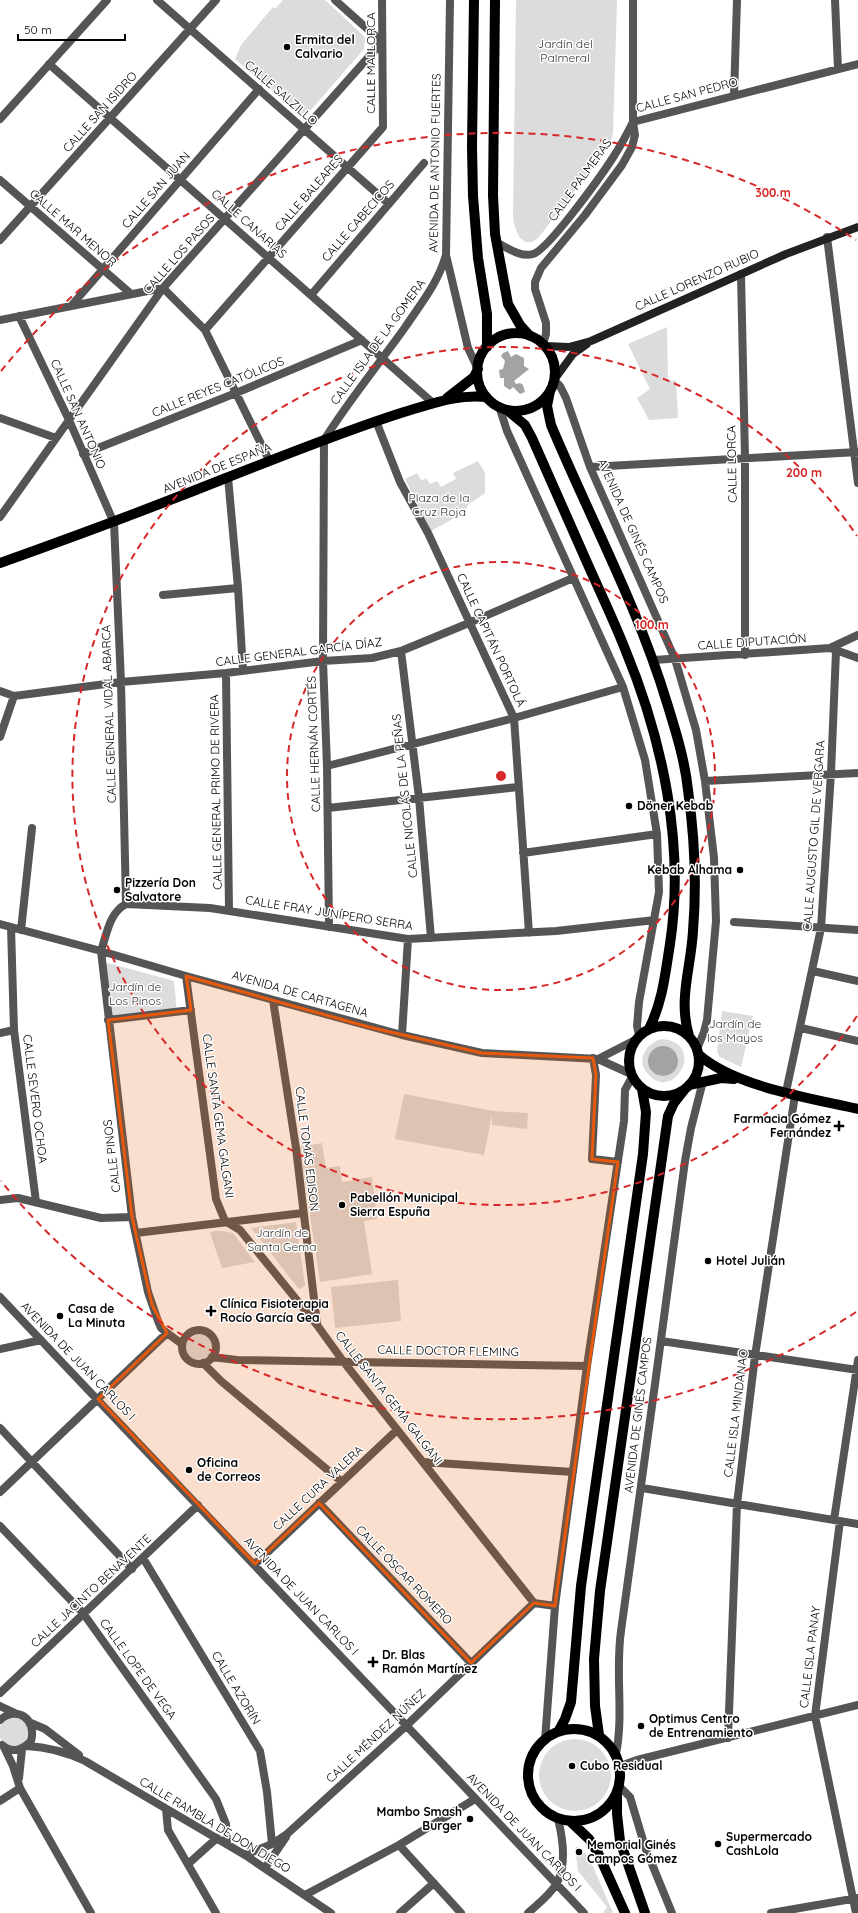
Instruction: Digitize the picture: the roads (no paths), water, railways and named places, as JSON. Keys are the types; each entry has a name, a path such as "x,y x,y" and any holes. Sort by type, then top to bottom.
{"main road":[{"path":"474,0 472,147 473,196 478,258 487,314 487,347"},
{"path":"495,0 493,195 496,242 508,304 520,325 530,336 544,345 552,356 555,368 554,380 547,406 551,425 645,635 678,739 688,788 696,873 693,933 683,1001 684,1020 688,1036 697,1051 722,1072 739,1079 791,1094 858,1109"},
{"name":"CALLE LORENZO RUBIO","path":"544,345 569,347 591,341 827,237 858,227"},
{"path":"486,397 480,386 478,362 487,347 491,342 502,336 513,333 530,336"},
{"path":"554,380 573,354 591,341"},
{"path":"445,399 474,377 478,369"},
{"path":"503,408 519,411 532,408 542,401 550,391"},
{"path":"445,399 472,395 486,397 525,425 625,650 644,702 659,756 674,848 676,882 674,920 665,978 659,1007 649,1029"},
{"name":"AVENIDA DE ESPAÑA","path":"0,563 114,523 269,460 376,421 445,399"},
{"path":"558,1732 565,1719 571,1702 581,1586 643,1154 646,1112 642,1089 632,1075 629,1056 637,1038 649,1029 660,1026 670,1026 680,1030 688,1036"},
{"path":"687,1087 697,1071 697,1051"},
{"path":"642,1089 652,1094 663,1096 674,1094 703,1081 720,1078 739,1079"},
{"name":"AVENIDA DE GINÉS CAMPOS","path":"599,1736 595,1706 594,1660 600,1591 668,1116 674,1103 687,1087"},
{"path":"618,1790 611,1804 603,1812 593,1818 571,1822 558,1819 549,1815 539,1806 531,1795 528,1782 528,1768 532,1755 545,1740 558,1732 569,1729 584,1730 599,1736 616,1754 620,1766 617,1814 620,1841 645,1913"},
{"path":"571,1822 589,1839 598,1852 625,1913"}],"street":[{"path":"0,119 107,0"},
{"name":"CALLE SALZILLO","path":"157,0 389,204"},
{"name":"CALLE SAN ISIDRO","path":"0,240 216,0"},
{"path":"335,0 382,42"},
{"name":"CALLE MALLORCA","path":"382,0 383,127"},
{"name":"AVENIDA DE ANTONIO FUERTES","path":"450,0 446,255 468,348 478,369"},
{"name":"CALLE PALMERAS","path":"496,242 525,255 537,252 563,225 613,158 633,122 633,0"},
{"path":"734,95 737,0"},
{"path":"835,0 838,69"},
{"name":"CALLE LOS PASOS","path":"0,517 163,288 382,42"},
{"name":"CALLE CANARIAS","path":"49,64 433,403"},
{"name":"CALLE SAN PEDRO","path":"544,345 546,323 535,289 535,282 541,268 585,215 622,165 632,147 635,135 633,122 858,64"},
{"name":"CALLE SAN JUAN","path":"71,306 259,89"},
{"name":"CALLE BALEARES","path":"205,330 383,127"},
{"name":"CALLE CABECICOS","path":"311,295 424,163"},
{"name":"CALLE MAR MENOR","path":"0,180 130,293"},
{"path":"827,237 856,452 858,483"},
{"name":"CALLE ISLA DE LA GOMERA","path":"324,440 342,412 383,358 435,284 446,255"},
{"name":"CALLE LORCA","path":"741,274 745,458 746,655"},
{"path":"0,320 130,293 163,288 205,330 269,460"},
{"name":"CALLE SAN ANTONIO","path":"19,316 69,420 82,454 114,523"},
{"name":"CALLE REYES CATÓLICOS","path":"82,454 236,393 362,340"},
{"name":"AVENIDA DE GINÉS CAMPOS","path":"554,380 560,386 566,398 590,467 675,659 696,730 705,781 714,858 716,921 707,1020 697,1051"},
{"path":"503,408 508,431 622,687 645,760 657,834 659,892 639,1002 637,1038"},
{"path":"0,418 56,438"},
{"name":"CALLE CAPITÁN PORTOLÁ","path":"376,421 400,482 428,533 514,718 529,933"},
{"name":"CALLE HERNÁN CORTÉS","path":"324,440 323,661 328,808 329,927"},
{"path":"590,467 856,452"},
{"path":"228,477 238,588 243,671"},
{"name":"CALLE GENERAL VIDAL ABARCA","path":"114,523 121,682 126,904"},
{"name":"CALLE GENERAL GARCÍA DÍAZ","path":"14,696 121,682 226,673 323,661 372,658 400,651 573,578"},
{"path":"163,595 238,588"},
{"path":"833,650 858,635"},
{"path":"833,650 858,658"},
{"name":"CALLE DIPUTACIÓN","path":"654,660 833,650"},
{"name":"CALLE AUGUSTO GIL DE VERGARA","path":"791,1094 801,1028 821,928 831,773 833,650"},
{"name":"CALLE NICOLÁS DE LA PEÑAS","path":"400,651 419,798 431,938"},
{"name":"CALLE GENERAL PRIMO DE RIVERA","path":"226,673 229,910"},
{"path":"327,766 514,718 622,687"},
{"path":"0,691 14,696 0,737"},
{"path":"705,781 858,772"},
{"path":"328,808 518,787"},
{"path":"21,930 32,828"},
{"path":"523,853 657,834"},
{"path":"101,951 112,917 118,908 126,904"},
{"name":"CALLE FRAY JUNÍPERO SERRA","path":"126,904 229,910 408,939 529,933 655,920"},
{"path":"734,922 858,930"},
{"name":"AVENIDA DE CARTAGENA","path":"0,924 402,1035 482,1053 595,1059 632,1075"},
{"name":"CALLE SEVERO OCHOA","path":"11,927 14,1030 36,1202"},
{"path":"402,1035 408,939"},
{"name":"CALLE PINOS","path":"101,951 132,1217 152,1305 161,1328 182,1344"},
{"path":"813,971 858,982"},
{"name":"CALLE SANTA GEMA GALGANI","path":"186,976 216,1199 225,1221 240,1230 317,1325 343,1361 534,1603"},
{"name":"CALLE TOMÁS EDISON","path":"273,1000 294,1136 317,1325"},
{"path":"108,1020 191,1010"},
{"path":"801,1028 858,1040"},
{"path":"0,1032 14,1030"},
{"name":"AVENIDA DE CARTAGENA","path":"595,1059 637,1038"},
{"path":"595,1059 596,1075 592,1159 618,1162"},
{"path":"545,1740 555,1606 624,1121 625,1090 632,1075"},
{"name":"AVENIDA DE GINÉS CAMPOS","path":"616,1754 620,1734 620,1634 642,1488 685,1161 703,1081"},
{"name":"CALLE ISLA MINDANAO","path":"728,1738 737,1504 755,1356 791,1094"},
{"path":"0,1200 18,1198 100,1218 132,1217"},
{"path":"136,1233 225,1221 303,1213"},
{"name":"AVENIDA DE JUAN CARLOS I","path":"0,1297 255,1564 584,1913"},
{"path":"197,1330 202,1330 212,1336 216,1347 212,1357 203,1363 197,1363 187,1359 182,1350 182,1344 187,1335 197,1330"},
{"path":"0,1492 167,1333"},
{"path":"0,1349 41,1340"},
{"path":"661,1341 857,1370"},
{"name":"CALLE DOCTOR FLEMING","path":"212,1357 237,1360 588,1366"},
{"name":"CALLE ISLA PANAY","path":"856,1913 855,1898 815,1716 837,1521 858,1360"},
{"path":"203,1363 221,1381 342,1482"},
{"path":"0,1428 132,1569"},
{"name":"CALLE CURA VALERA","path":"255,1564 397,1430"},
{"path":"423,1462 573,1472"},
{"path":"642,1488 858,1524"},
{"name":"CALLE ÓSCAR ROMERO","path":"319,1504 471,1663"},
{"name":"CALLE JACINTO BENAVENTE","path":"0,1694 83,1613 132,1569 198,1505"},
{"name":"CALLE LOPE DE VEGA","path":"0,1526 83,1613 216,1799 226,1824 227,1844"},
{"name":"CALLE AZORÍN","path":"143,1558 260,1751 267,1792 272,1844"},
{"path":"534,1603 555,1606"},
{"name":"CALLE MÉNDEZ NÚÑEZ","path":"245,1855 272,1844 287,1834 407,1725 534,1603"},
{"path":"620,1766 637,1760 858,1705"},
{"path":"0,1706 45,1729 85,1761"},
{"path":"0,1720 10,1714 16,1713"},
{"path":"0,1801 20,1786 24,1747 33,1735 31,1722"},
{"path":"2,1745 16,1750 24,1747 45,1746 85,1761"},
{"path":"2,1745 13,1766 20,1786 91,1913"},
{"name":"CALLE RAMBLA DE DON DIEGO","path":"85,1761 245,1855 331,1913"},
{"path":"618,1790 630,1797 645,1847 672,1913"},
{"path":"305,1895 399,1845 475,1798"},
{"path":"166,1809 168,1830 216,1913"},
{"path":"528,1913 549,1894 556,1884 560,1874 563,1844 558,1819"},
{"name":"CALLE MÉNDEZ NÚÑEZ","path":"265,1868 287,1834"},
{"path":"188,1864 217,1838"},
{"path":"399,1845 461,1913"},
{"path":"400,1913 434,1883"},
{"path":"771,1913 855,1898"}],"place":[{"name":"Ermita del Calvario","path":"287,47"},
{"name":"Döner Kebab","path":"629,806"},
{"name":"Kebab Alhama","path":"740,870"},
{"name":"Pizzería Don Salvatore","path":"117,890"},
{"name":"Farmacia Gómez Fernández","path":"839,1126"},
{"name":"Pabellón Municipal Sierra Espuña","path":"342,1205"},
{"name":"Hotel Julián","path":"708,1261"},
{"name":"Clínica Fisioterapia Rocío García Gea","path":"211,1311"},
{"name":"Casa de La Minuta","path":"60,1316"},
{"name":"Oficina de Correos","path":"189,1470"},
{"name":"Dr. Blas Ramón Martínez","path":"373,1662"},
{"name":"Optimus Centro de Entrenamiento","path":"641,1726"},
{"name":"Cubo Residual","path":"572,1766"},
{"name":"Mambo Smash Burger","path":"470,1819"},
{"name":"Supermercado CashLola","path":"718,1844"},
{"name":"Memorial Ginés Campos Gómez","path":"579,1852"}],"park label":[{"name":"Jardín del Palmeral","path":"565,51"},
{"name":"Plaza de la Cruz Roja","path":"439,505"},
{"name":"Jardín de Los Pinos","path":"135,994"},
{"name":"Jardín de los Mayos","path":"735,1031"},
{"name":"Jardín de Santa Gema","path":"282,1240"}]}
